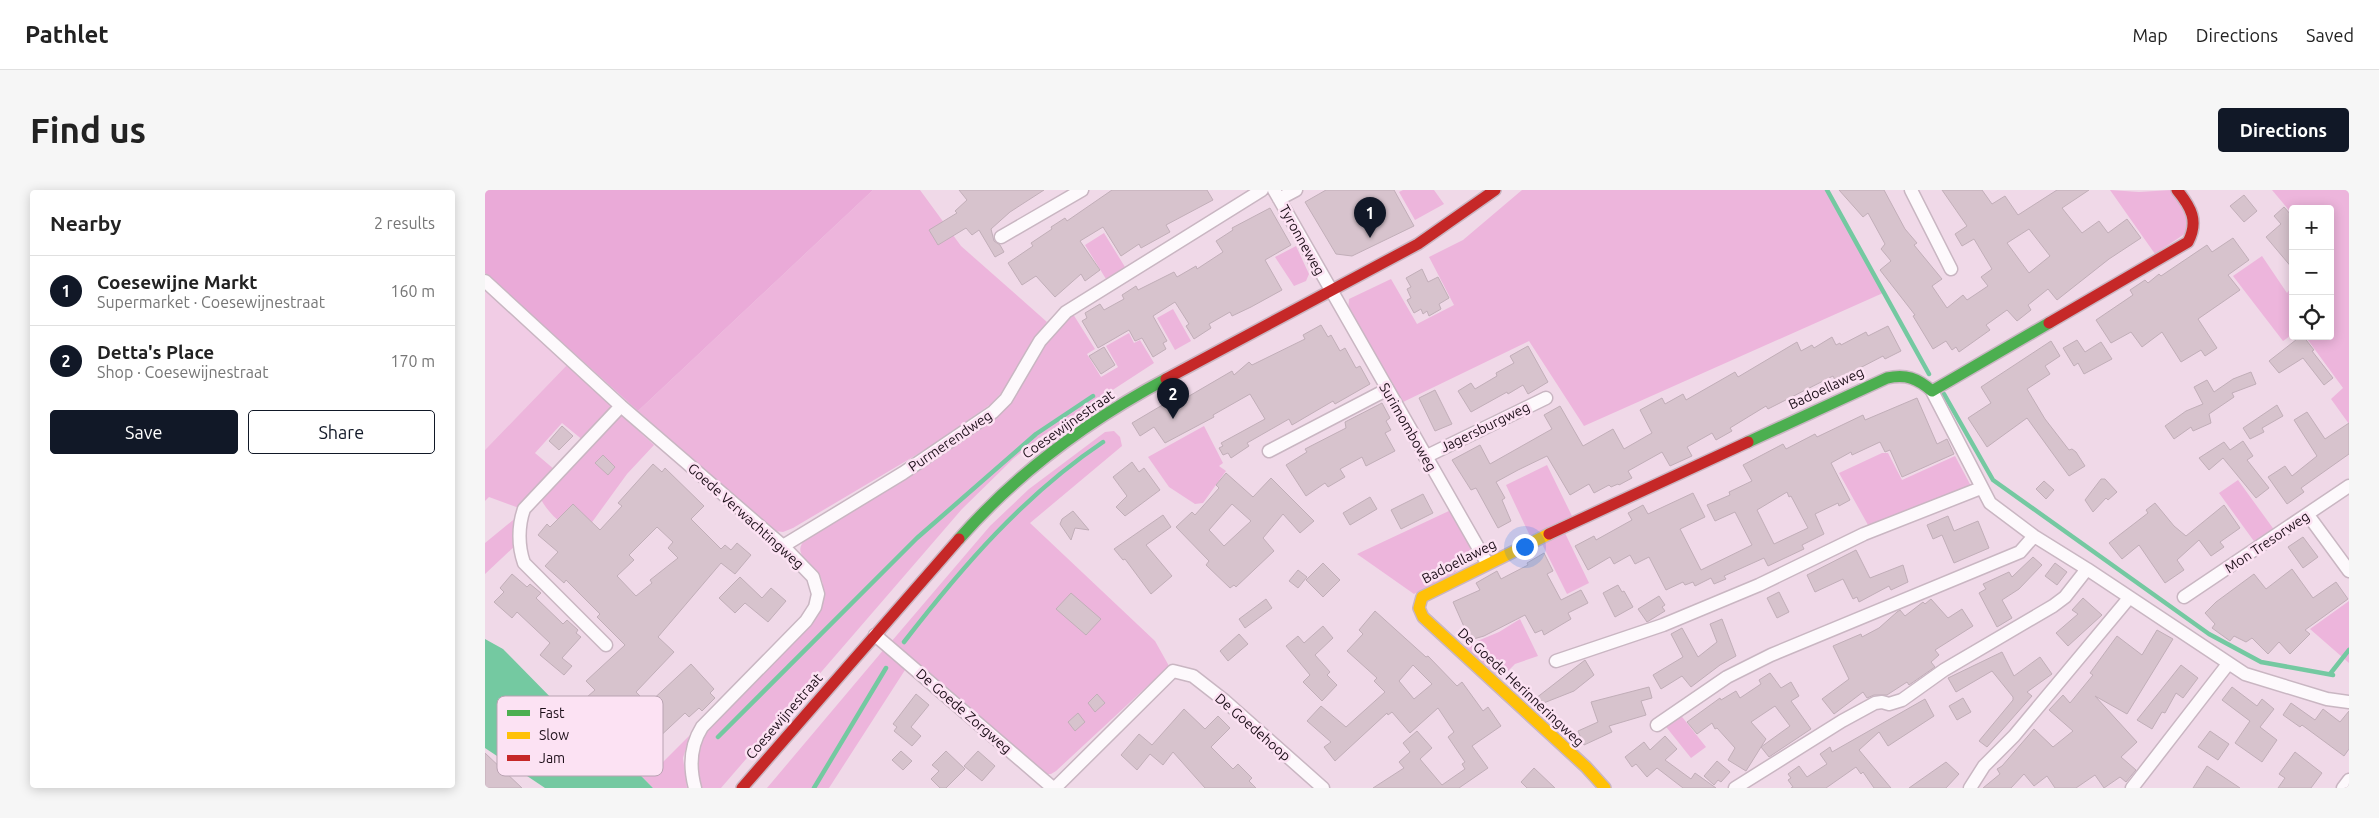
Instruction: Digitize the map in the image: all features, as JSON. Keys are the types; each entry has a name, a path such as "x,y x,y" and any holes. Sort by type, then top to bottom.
{"street":[{"path":"1001,237 1082,190"},
{"name":"Purmerendweg","path":"783,546 903,473 993,412 1005,399 1040,341 1067,312 1263,190"},
{"path":"1277,194 1296,190"},
{"name":"Coesewijnestraat","path":"742,788 979,516 1034,466 1065,442 1136,395 1418,244 1495,190"},
{"path":"1911,190 1951,269"},
{"path":"2177,190 2191,208 2196,220 2195,229 2187,242 1933,391 1981,488 1991,503 2035,536 2087,568 2129,598 2245,674 2327,698 2349,702"},
{"name":"Tyronneweg","path":"1277,194 1330,290"},
{"name":"Goede Verwachtingweg","path":"485,281 621,406 783,546 813,577 818,594 815,607 806,621 702,727 694,740 691,759 695,788"},
{"name":"Surimomboweg","path":"1330,290 1487,563"},
{"name":"Badoellaweg","path":"1419,608 1420,602 1427,593 1487,563 1877,381 1900,374 1908,375 1921,380 1933,391"},
{"path":"1269,451 1386,390"},
{"name":"Jagersburgweg","path":"1425,456 1546,398"},
{"path":"606,645 524,562 521,552 520,520 524,509 621,406"},
{"name":"Mon Tresorweg","path":"2183,598 2349,486"},
{"path":"1556,661 1663,625 1759,585 1864,534 1981,488"},
{"path":"2308,515 2349,571"},
{"path":"1657,725 1727,677 1771,655 2020,552 2035,536"},
{"path":"1735,788 1842,721 1875,703 1889,704 1903,700 1944,670 2053,606 2065,597 2087,568"},
{"path":"1970,788 1984,766 2015,736 2129,598"},
{"name":"De Goede Herinneringweg","path":"1419,608 1428,621 1579,760 1605,788"},
{"name":"De Goede Zorgweg","path":"875,635 1054,788"},
{"path":"2132,788 2228,664"},
{"name":"De Goedehoop","path":"1054,788 1173,671 1193,676 1225,701 1323,788"},
{"path":"2343,788 2349,780"}],"shaded area":[{"path":"485,190 873,190 638,411 485,273"},
{"path":"873,190 920,190 961,246 1047,322 1031,343 1005,389 991,404 933,445 793,528 783,532 775,531 638,411"},
{"path":"1403,190 1434,190 1444,204 1415,220 1399,192"},
{"path":"1522,190 1827,190 1883,293 1584,426 1529,341 1401,403 1348,311 1349,299 1391,279 1417,324 1454,305 1429,257 1463,240"},
{"path":"2110,190 2139,192 2171,190 2187,212 2186,233 2155,254"},
{"path":"2272,190 2349,190 2349,424 2331,399 2343,388 2308,340 2334,340 2334,205 2289,205 2289,210"},
{"path":"1104,233 1125,267 1106,279 1085,245"},
{"path":"1296,246 1309,274 1306,281 1294,286 1275,257"},
{"path":"2262,256 2287,293 2289,290 2289,337 2283,341 2233,276"},
{"path":"485,290 567,365 485,450"},
{"path":"1173,309 1191,341 1175,350 1157,318"},
{"path":"1073,314 1095,349 1087,354 1101,377 1118,367 1106,346 1129,333 1134,343 1140,340 1154,363 1039,438 1013,459 962,509 721,788 702,788 698,751 707,731 820,612 823,594 822,580 801,553 802,543 807,537 963,441 992,421 1012,400 1053,333"},
{"path":"567,365 614,409 584,441 562,423 535,453 555,470 519,508 489,497 485,501 485,450"},
{"path":"618,412 654,445 627,474 582,536 557,519 548,510 539,496"},
{"path":"1204,426 1223,463 1219,466 1226,471 1203,503 1195,504 1169,487 1148,457"},
{"path":"1114,431 1120,437 1122,446 1030,523 1155,641 1169,666 1056,771 1051,774 1045,774 891,642 990,526 1029,489 1105,432"},
{"path":"1882,453 1888,453 1902,480 1955,456 1971,486 1868,525 1839,473"},
{"path":"1547,465 1572,516 1530,536 1506,485"},
{"path":"2238,480 2275,531 2256,544 2219,493"},
{"path":"1451,510 1473,552 1471,559 1448,577 1414,594 1357,554"},
{"path":"518,516 517,544 485,574 485,543"},
{"path":"1564,531 1589,583 1567,594 1541,542"},
{"path":"2349,601 2349,663 2310,629"},
{"path":"1520,619 1538,656 1515,664 1501,678 1463,647 1499,632"},
{"path":"485,639 503,649 549,696 497,696 497,756 485,748"},
{"path":"885,648 905,670 829,788 767,788"},
{"path":"1679,713 1706,747 1691,758 1663,723"},
{"path":"690,735 683,758 687,788 653,788 641,776 663,776 663,762"},
{"path":"527,776 641,776 653,788 545,788"}],"building":[{"path":"959,190 1044,190 1010,212 991,229 994,241 1000,245 1004,252 995,257 979,230 972,235 966,228 938,245 929,230 957,213 955,211 967,200"},
{"path":"1112,190 1207,190 1213,200 1166,225 1170,232 1141,248 1139,244 1121,256 1103,227 1080,241 1100,270 1085,281 1081,274 1055,297 1036,276 1022,285 1008,263 1033,246 1031,243 1052,229 1051,227 1065,218 1067,221"},
{"path":"1326,190 1394,190 1414,226 1352,256 1336,254 1305,202"},
{"path":"1839,190 1884,190 1905,229 1917,243 1914,245 1942,279 1932,286 1947,308 1963,295 1967,300 1988,286 1981,277 1992,269 1974,239 1962,246 1955,234 1967,226 1942,190 1982,190 1992,204 2005,196 2018,215 2057,190 2089,190 2062,208 2082,233 2099,221 2108,233 2127,219 2141,238 2109,259 2057,300 2048,289 2028,305 2031,310 2017,321 2007,310 1986,325 1990,330 1959,352 1956,347 1952,350 1946,341 1933,349 1913,316 1915,315 1880,270 1891,261 1881,249 1885,244 1868,213 1863,217","holes":["2029,229 2050,256 2029,273 2007,243"]},
{"path":"2244,195 2257,211 2244,222 2230,206"},
{"path":"2284,207 2289,213 2289,264 2266,237 2281,224 2274,216"},
{"path":"1270,208 1291,245 1265,260 1282,290 1232,316 1230,312 1209,324 1211,328 1194,339 1186,326 1189,324 1175,302 1153,316 1167,341 1163,343 1166,349 1153,357 1142,338 1135,341 1129,330 1098,348 1082,321 1087,318 1085,313 1100,304 1104,310 1124,299 1122,295 1136,286 1138,290 1174,272 1177,277 1196,266 1197,269 1223,252 1216,241 1233,230 1232,228"},
{"path":"2233,238 2249,260 2228,275 2240,290 2198,319 2217,348 2205,356 2201,350 2181,362 2162,332 2142,347 2131,332 2111,343 2096,320 2133,295 2130,290 2145,280 2148,283 2159,274 2161,276 2207,245 2212,252"},
{"path":"1422,269 1428,282 1438,277 1449,298 1439,304 1441,309 1429,316 1427,311 1423,314 1421,309 1414,313 1407,300 1411,298 1407,289 1411,287 1406,278"},
{"path":"1321,325 1328,337 1331,335 1340,351 1345,348 1356,368 1360,366 1370,384 1335,404 1333,401 1292,425 1289,419 1247,443 1249,446 1231,458 1228,453 1223,455 1219,448 1223,446 1221,443 1265,419 1250,394 1213,415 1214,417 1165,443 1154,427 1140,436 1132,423 1181,394 1184,399 1232,371 1234,375 1249,362 1252,365 1305,339 1303,335"},
{"path":"1888,326 1901,351 1885,359 1883,356 1856,370 1858,375 1838,386 1833,376 1768,409 1766,406 1730,428 1732,431 1716,440 1712,433 1687,447 1692,456 1670,466 1662,452 1628,471 1632,478 1619,485 1611,487 1609,485 1594,493 1589,484 1570,495 1547,456 1518,470 1496,482 1505,498 1502,500 1511,521 1498,528 1476,488 1471,490 1452,460 1480,445 1490,464 1552,429 1544,415 1560,406 1583,446 1613,429 1624,449 1652,433 1640,410 1662,398 1665,404 1683,394 1686,400 1735,372 1738,377 1797,342 1801,351 1812,345 1814,348 1832,337 1836,345 1840,343 1841,345 1866,332 1868,336"},
{"path":"2077,340 2085,352 2101,342 2112,359 2084,374 2078,363 2074,366 2063,348"},
{"path":"2296,340 2306,340 2314,350 2312,351 2333,378 2324,385 2303,358 2279,373 2269,361"},
{"path":"2051,341 2060,356 2045,366 2050,374 2027,389 2045,419 2069,450 2072,449 2076,452 2085,466 2069,476 2027,418 1987,447 1968,418 1991,403 1981,387"},
{"path":"1528,346 1548,382 1528,394 1523,385 1471,412 1458,391 1471,383 1475,389 1497,376 1496,373 1514,363 1510,356"},
{"path":"1104,347 1115,365 1101,374 1089,356"},
{"path":"2251,372 2256,384 2232,393 2234,397 2209,414 2211,423 2193,431 2191,427 2174,439 2165,426 2186,411 2203,404 2194,387 2207,380 2214,392 2233,379"},
{"path":"1435,390 1452,424 1435,431 1419,398"},
{"path":"1917,398 1937,444 1947,439 1954,454 1902,477 1890,450 1885,452 1880,442 1852,455 1851,452 1831,463 1850,500 1839,506 1838,503 1815,514 1824,534 1802,545 1804,549 1768,566 1764,558 1724,576 1726,579 1714,584 1711,578 1695,586 1693,582 1685,585 1683,582 1666,590 1649,557 1635,564 1630,555 1614,564 1610,557 1588,570 1575,546 1594,536 1596,540 1632,520 1628,513 1643,505 1648,514 1693,493 1705,517 1680,529 1701,570 1752,545 1735,512 1715,521 1707,505 1730,495 1729,492 1752,481 1743,465 1783,444 1786,449 1815,434 1817,437 1863,415 1865,420","holes":["1787,492 1789,497 1791,496 1808,528 1774,544 1757,510"]},
{"path":"1382,403 1390,418 1386,421 1391,430 1385,433 1395,451 1366,466 1362,457 1340,469 1345,477 1328,487 1325,483 1306,496 1286,465 1307,452 1305,449 1346,428 1345,422"},
{"path":"2277,405 2283,416 2262,428 2264,432 2250,439 2243,428"},
{"path":"2307,412 2325,439 2349,423 2349,454 2301,488 2304,492 2287,504 2268,477 2285,466 2292,476 2317,456 2294,420"},
{"path":"562,426 573,436 559,450 549,441"},
{"path":"2243,441 2253,456 2247,460 2269,488 2256,498 2223,458 2209,470 2199,458 2224,442 2230,450"},
{"path":"603,455 615,467 608,475 595,463"},
{"path":"1132,462 1139,472 1144,468 1160,490 1125,516 1116,507 1127,496 1113,477"},
{"path":"653,464 662,472 665,468 704,506 691,519 721,549 725,545 731,550 737,543 751,555 735,574 721,563 658,637 674,652 636,692 640,696 588,696 595,690 586,681 625,645 597,617 600,614 566,580 564,583 545,566 558,552 538,535 547,524 550,527 573,504 600,530 622,506 618,503","holes":["657,527 673,542 668,548 678,558 650,580 652,583 636,596 617,576 634,560 629,555"]},
{"path":"1226,473 1253,497 1271,478 1314,521 1300,533 1283,514 1263,538 1274,551 1236,587 1234,585 1230,588 1206,565 1209,561 1176,527 1192,512 1195,515 1219,488 1216,485","holes":["1232,504 1251,521 1224,546 1209,530"]},
{"path":"2101,479 2105,479 2117,492 2108,500 2106,498 2093,512 2085,500"},
{"path":"2044,481 2054,490 2046,499 2036,489"},
{"path":"1423,494 1433,513 1401,529 1391,510"},
{"path":"1370,497 1377,509 1350,525 1343,513"},
{"path":"2155,503 2174,526 2186,536 2224,505 2240,528 2220,542 2224,547 2211,556 2199,540 2177,560 2184,570 2165,583 2139,545 2122,559 2109,543 2148,513 2146,510"},
{"path":"1073,511 1089,530 1075,528 1071,540 1060,524 1062,519"},
{"path":"1163,515 1171,527 1146,545 1172,576 1151,594 1125,559 1123,560 1114,549"},
{"path":"1948,516 1954,531 1978,521 1989,548 1954,563 1942,535 1933,539 1927,525"},
{"path":"2303,537 2318,557 2303,568 2288,547"},
{"path":"1856,550 1870,578 1903,565 1908,582 1891,590 1889,586 1859,602 1857,597 1853,599 1843,579 1815,592 1807,575"},
{"path":"1544,553 1553,571 1547,574 1561,600 1581,590 1588,603 1568,613 1571,619 1544,635 1542,630 1535,633 1525,615 1484,636 1470,640 1453,602 1480,590 1476,583 1497,571 1501,579 1528,565 1527,563"},
{"path":"2033,557 2042,565 2019,589 2002,600 2012,618 1997,627 1979,593 1986,589 1983,584 2009,572 2012,577"},
{"path":"1323,563 1340,580 1323,597 1306,580"},
{"path":"2055,563 2067,572 2057,585 2045,576"},
{"path":"2292,569 2313,598 2336,582 2348,599 2305,630 2310,634 2290,654 2279,642 2268,654 2252,638 2246,642 2234,636 2230,641 2212,628 2215,624 2205,613 2216,602 2254,574 2266,589"},
{"path":"1298,570 1307,577 1298,588 1289,581"},
{"path":"512,574 527,587 530,584 541,593 536,598 563,624 567,620 578,630 576,633 581,637 562,658 572,666 564,675 540,655 550,643 517,612 512,618 494,602 504,592 500,588"},
{"path":"740,577 762,598 771,588 786,601 768,622 745,603 735,613 719,598"},
{"path":"1618,585 1622,592 1624,591 1633,607 1615,617 1603,593"},
{"path":"1779,592 1789,612 1777,618 1767,598"},
{"path":"1071,593 1101,619 1086,635 1056,609"},
{"path":"1659,596 1665,605 1662,607 1665,611 1647,622 1638,609"},
{"path":"2083,598 2102,615 2068,646 2056,633 2078,614 2072,610"},
{"path":"1266,599 1272,608 1245,628 1239,619"},
{"path":"1931,599 1948,618 1962,609 1973,626 1935,650 1939,655 1931,662 1935,667 1909,685 1907,682 1887,695 1874,695 1867,698 1863,692 1834,714 1822,699 1849,679 1833,646 1861,634 1862,637 1879,628 1900,610 1905,616 1923,602 1925,604"},
{"path":"1375,611 1426,657 1428,656 1457,686 1462,682 1483,711 1488,707 1501,726 1472,746 1488,768 1459,788 1373,788 1404,768 1399,762 1410,752 1403,743 1417,731 1432,748 1420,759 1442,785 1465,769 1462,764 1465,762 1448,737 1454,732 1438,708 1410,733 1392,712 1388,715 1387,713 1335,761 1324,747 1331,742 1307,721 1321,706 1346,727 1385,692 1374,681 1377,678 1347,651 1363,634 1359,630","holes":["1413,665 1432,684 1414,699 1399,681"]},
{"path":"1722,619 1736,656 1720,665 1691,687 1682,676 1661,689 1653,675 1683,657 1671,634 1682,628 1698,657 1717,642 1710,624"},
{"path":"1323,626 1333,638 1315,655 1330,672 1327,675 1337,685 1322,701 1303,682 1310,675 1286,646 1298,636 1304,643"},
{"path":"2157,630 2173,639 2127,714 2095,696 2137,742 2121,757 2136,770 2126,782 2120,777 2104,788 2095,775 2076,788 2055,788 2047,776 2034,786 2024,774 2011,788 1983,788 2000,774 1997,769 2002,766 2034,729 2053,747 2073,731 2049,710 2063,695 2070,703 2093,675 2090,673 2117,636 2142,655"},
{"path":"1239,634 1248,644 1228,661 1220,651"},
{"path":"2002,652 2014,676 2040,657 2052,674 2027,692 2032,696 1987,747 1979,741 2013,700 2013,697 1992,671 1956,692 1948,678"},
{"path":"1585,660 1594,675 1574,691 1536,706 1531,702"},
{"path":"691,664 714,689 710,693 715,698 702,711 699,708 689,717 685,713 663,734 663,696 657,696"},
{"path":"2181,665 2198,678 2183,698 2176,693 2165,713 2162,712 2152,729 2137,720"},
{"path":"1770,673 1781,688 1791,682 1799,696 1791,701 1811,729 1769,757 1761,747 1746,771 1728,760 1735,748 1717,728 1715,729 1712,723 1697,734 1687,722 1720,698 1721,700 1736,691 1740,698 1761,684 1759,680","holes":["1775,706 1790,726 1761,747 1766,739 1751,722"]},
{"path":"1649,687 1652,698 1641,701 1646,715 1609,726 1612,732 1584,745 1578,731 1598,722 1591,702"},
{"path":"2232,687 2257,706 2262,699 2274,709 2260,727 2277,740 2262,762 2235,743 2250,721 2222,700"},
{"path":"916,694 929,705 911,727 921,736 912,746 894,731 897,727 893,724"},
{"path":"1097,694 1105,703 1095,712 1088,703"},
{"path":"1963,698 1971,712 1957,720 1949,706"},
{"path":"1925,699 1934,716 1888,746 1879,732 1859,750 1891,788 1874,788 1863,772 1861,774 1856,767 1826,788 1791,788 1793,787 1788,780 1791,778 1788,774 1799,766 1807,777 1827,764 1820,754 1830,747 1832,752"},
{"path":"2291,703 2315,720 2323,709 2340,722 2349,711 2349,749 2344,756 2302,725 2300,727 2283,715"},
{"path":"1184,709 1205,729 1218,716 1230,728 1211,747 1233,769 1238,764 1252,778 1249,781 1256,788 1205,788 1173,752 1163,765 1150,754 1137,770 1121,755 1139,734 1152,745"},
{"path":"1078,713 1085,722 1075,731 1068,722"},
{"path":"2210,731 2229,744 2218,760 2198,747"},
{"path":"1665,736 1677,749 1665,760 1691,779 1695,773 1716,788 1683,788 1657,768 1647,777 1636,764 1632,767 1625,757 1644,742 1650,750"},
{"path":"901,751 912,761 903,770 892,760"},
{"path":"946,751 965,769 946,788 940,788 931,779 939,771 932,765"},
{"path":"978,751 995,766 982,781 964,766"},
{"path":"2295,752 2322,773 2311,788 2278,788 2285,778 2279,774"},
{"path":"485,753 497,764 497,776 509,776 522,788 485,788"},
{"path":"1717,761 1730,772 1721,782 1718,780 1714,785 1704,776"},
{"path":"1946,762 1959,774 1946,788 1909,788"},
{"path":"2207,766 2240,788 2193,788"},
{"path":"1534,768 1555,788 1527,788 1521,782"}],"waterway":[{"path":"1827,190 1929,374"},
{"path":"1944,394 1993,480 2209,634 2261,662 2333,675"},
{"path":"718,737 917,538 1036,434 1093,396"},
{"path":"904,642 948,587 996,534 1047,485 1103,442"},
{"path":"2330,674 2349,650"},
{"path":"814,788 886,668"}],"traffic: fast":[{"path":"1748,442 1887,378 1911,378 1932,391 2049,323"},
{"path":"959,539 1005,492 1055,450 1109,412 1166,379"}],"traffic: slow":[{"path":"1549,534 1422,597 1419,608 1423,617 1586,767 1605,788"}],"traffic: jam":[{"path":"1166,379 1418,244 1495,190"},
{"path":"2049,323 2188,242 2193,227 2192,214 2177,190"},
{"path":"1549,534 1748,442"},
{"path":"742,788 959,539"}],"place":[{"name":"Coesewijne Markt","path":"1370,238"},
{"name":"Detta's Place","path":"1173,419"}]}
